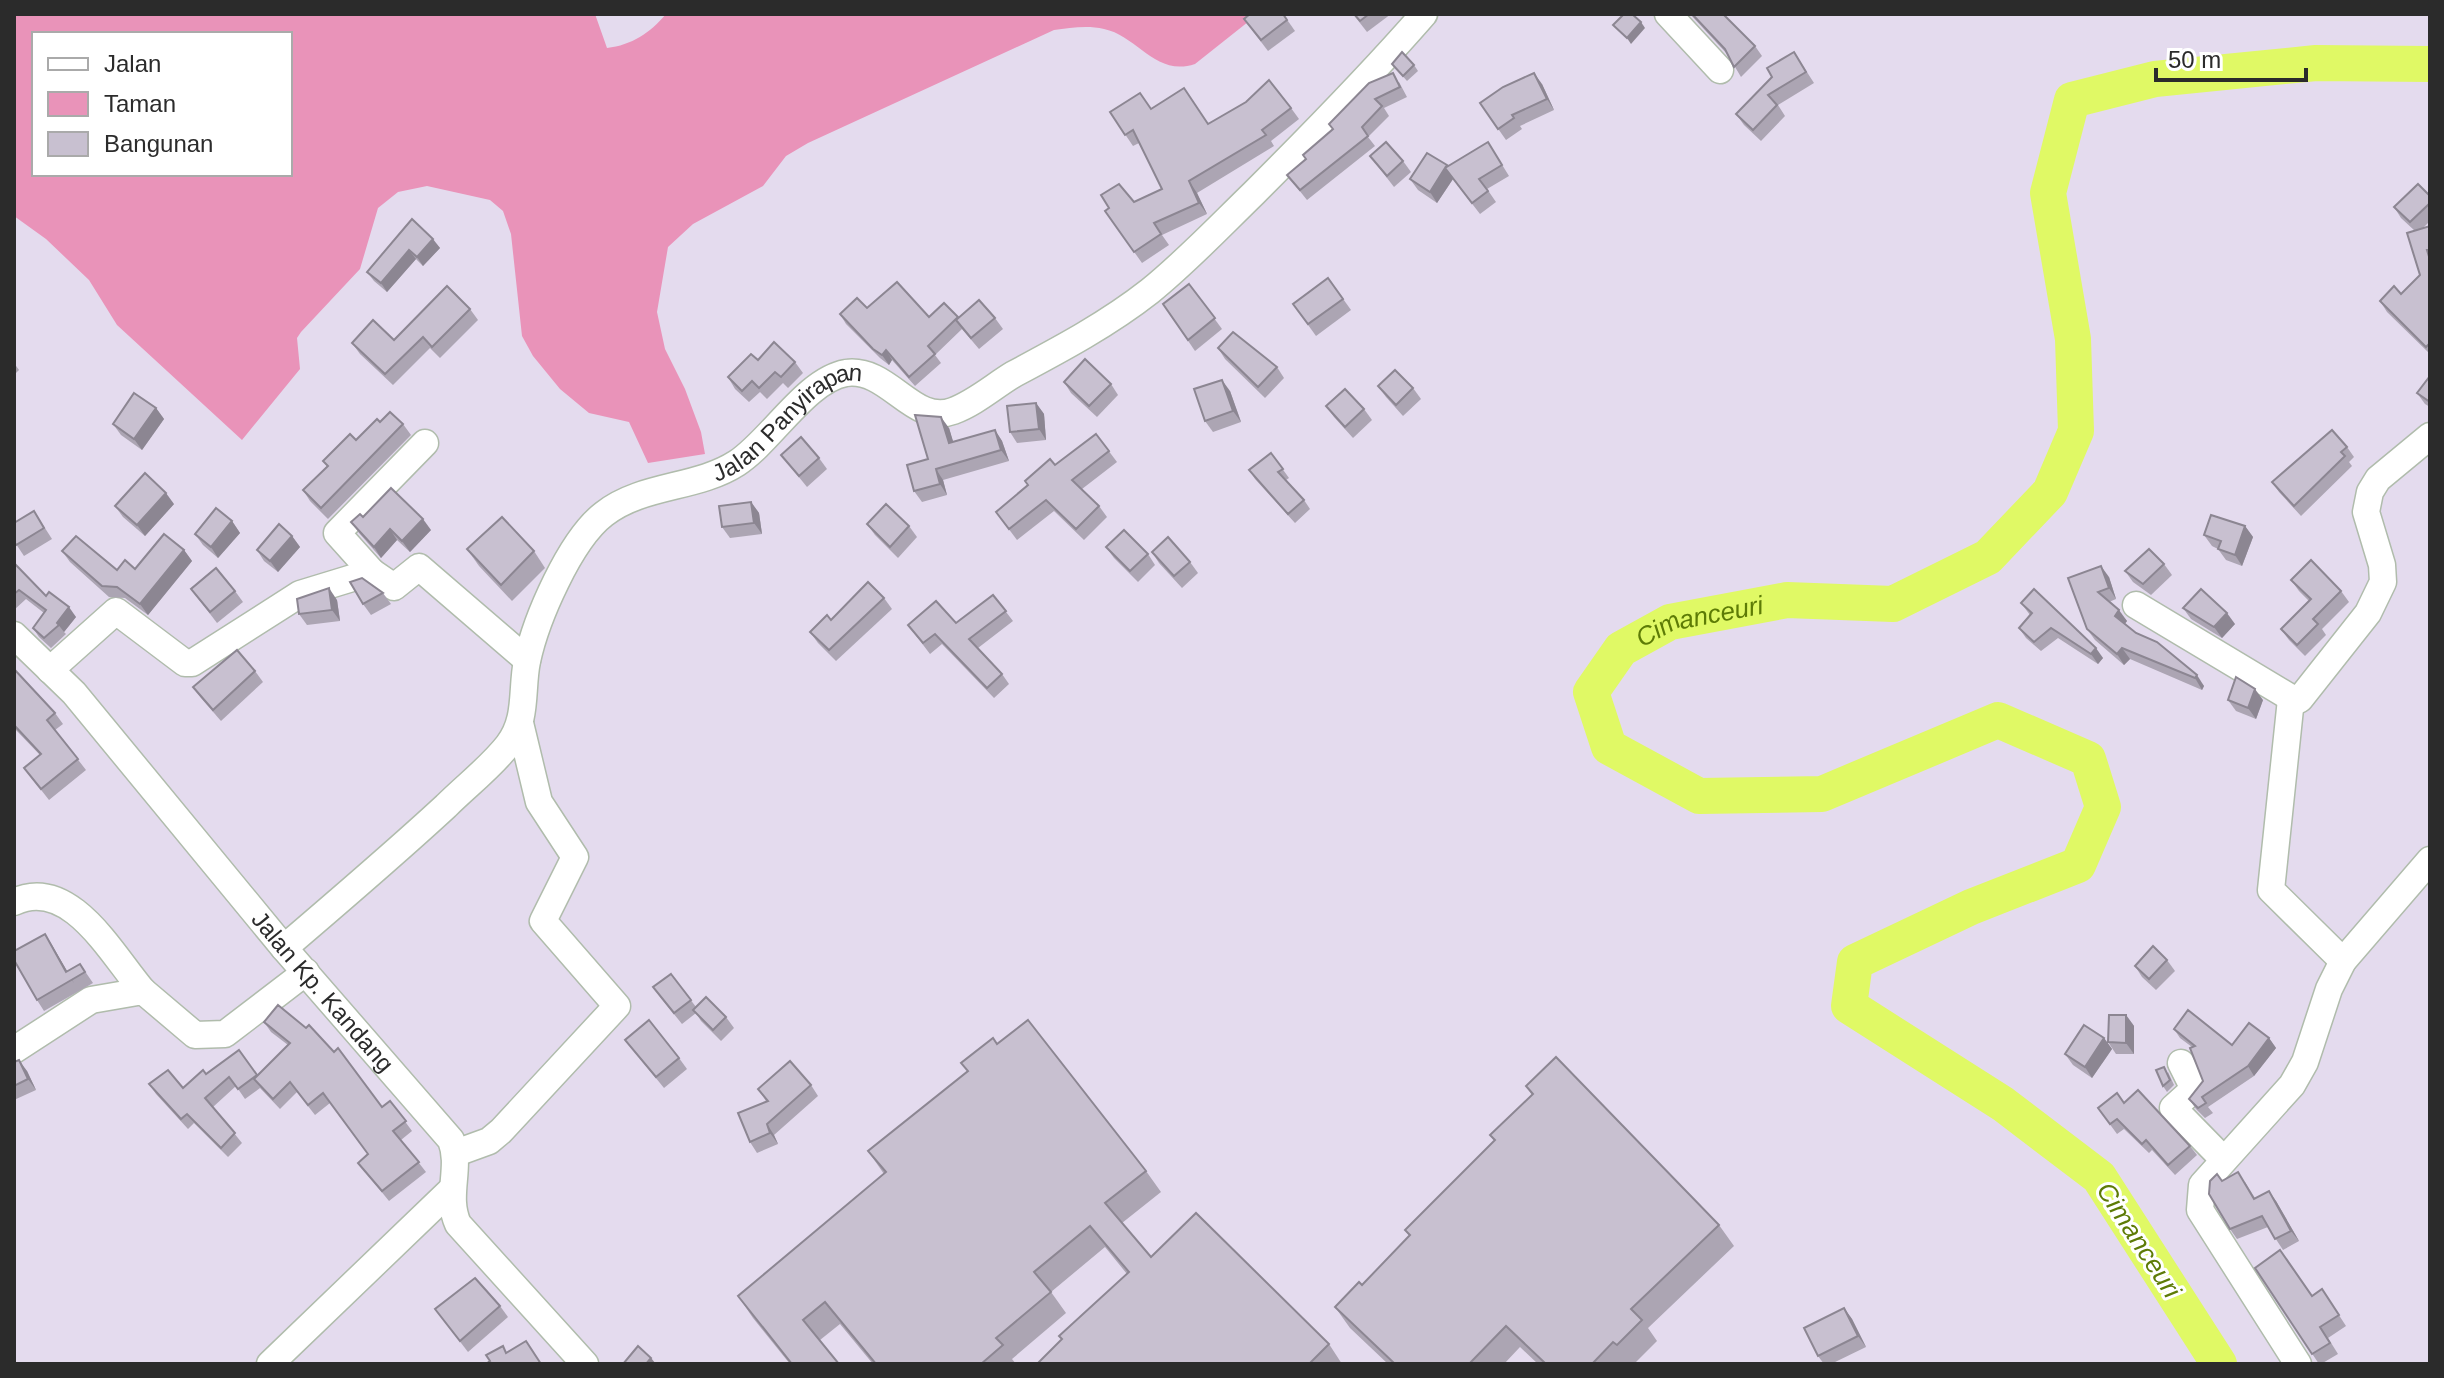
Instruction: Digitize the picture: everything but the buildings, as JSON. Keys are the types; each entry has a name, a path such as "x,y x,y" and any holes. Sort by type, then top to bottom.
{"street":[{"name":"Jalan Panyirapan","path":"284,948 465,788 509,744 520,723 527,660 548,602 578,543 604,514 646,493 691,482 731,467 765,440 817,387 837,376 851,372 876,378 908,398 922,411 937,415 972,402 991,388 1082,338 1175,270 1364,82 1424,14"},
{"path":"1668,14 1720,70"},
{"path":"2136,605 2291,699 2300,699 2378,598 2383,582 2382,565 2365,505 2378,479 2430,436"},
{"path":"425,443 337,533 372,572 394,587 415,568 422,567 527,660"},
{"path":"50,670 116,611 185,663 192,663 300,594 372,572"},
{"name":"Jalan Kp. Kandang","path":"14,635 74,693 284,948 451,1140 456,1153"},
{"path":"2291,699 2271,890 2343,961"},
{"path":"520,723 539,802 575,857 543,921 617,1006 501,1131 489,1141 456,1153 452,1210 458,1224 585,1364"},
{"path":"2298,1364 2200,1210 2202,1185 2292,1085 2305,1062 2329,989 2343,961 2430,860"},
{"path":"14,902 51,896 71,907 143,991 195,1035 225,1034 306,972"},
{"path":"14,1050 91,1000 143,991"},
{"path":"2181,1063 2194,1089 2173,1108 2224,1160"},
{"path":"270,1364 451,1190"}],"green space":[{"path":"14,14 595,14 607,48 640,37 666,14 1258,14 1195,64 1181,67 1158,60 1127,39 1104,29 1054,30 808,143 786,156 763,186 693,224 668,247 657,312 665,349 685,389 701,432 705,454 648,463 629,422 589,413 560,389 533,356 522,336 511,234 503,211 490,200 427,186 398,192 378,208 360,269 301,332 297,338 300,369 242,440 117,325 89,280 46,239 14,216"}],"waterway":[{"name":"Cimanceuri","path":"2219,1364 2099,1177 2003,1104 1849,1006 1855,962 1971,907 2078,865 2103,807 2088,759 1998,720 1822,794 1699,796 1609,747 1591,692 1621,649 1670,622 1787,600 1893,604 1988,557 2050,492 2076,431 2073,339 2048,193 2072,100 2155,79 2316,63 2430,64"}]}
